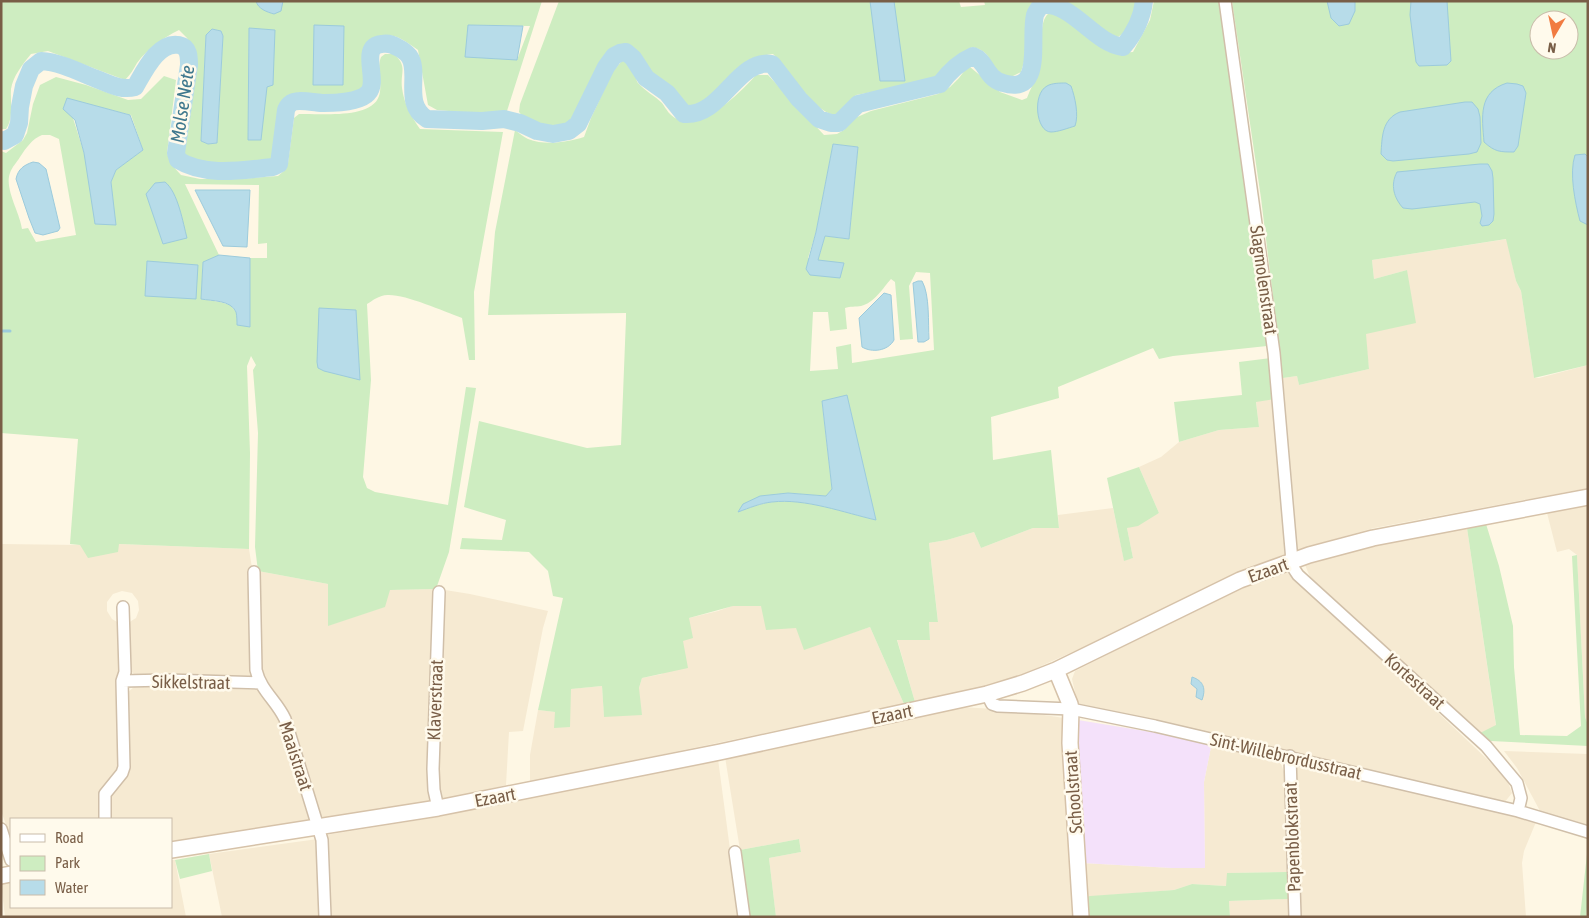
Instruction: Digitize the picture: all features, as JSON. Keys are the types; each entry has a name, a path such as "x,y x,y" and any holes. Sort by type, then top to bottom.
{"main road":[{"name":"Ezaart","path":"172,850 438,808 720,752 987,694 1056,670 1240,580 1292,561 1373,538 1588,497"},
{"name":"Schoolstraat","path":"1056,670 1071,709 1070,743 1081,917"}],"street":[{"name":"Slagmolenstraat","path":"1225,1 1274,353 1292,561"},
{"name":"Kortestraat","path":"1292,561 1298,575 1491,752 1517,783 1521,798 1518,811"},
{"name":"Maaistraat","path":"254,572 256,670 264,690 285,719 322,840 325,917"},
{"name":"Klaverstraat","path":"438,808 434,790 433,748 439,592"},
{"path":"105,818 105,794 122,773 124,767 122,681 125,672 123,607"},
{"name":"Sikkelstraat","path":"122,681 167,680 260,683"},
{"name":"Sint-Willebrordusstraat","path":"987,694 992,704 998,706 1071,709 1156,726 1518,811 1588,832"},
{"name":"Papenblokstraat","path":"1290,756 1295,917"},
{"path":"1,829 10,857"},
{"path":"735,852 744,917"}],"shaded area":[{"path":"1507,239 1516,281 1521,291 1534,378 1588,365 1588,488 1374,528 1296,550 1283,378 1297,376 1299,385 1369,369 1365,334 1407,270 1374,279 1372,260"},
{"path":"1275,399 1285,554 1233,576 1146,619 1021,675 991,685 915,702 897,639 930,640 929,621 938,621 929,543 974,532 981,548 1033,528 1059,528 1058,515 1113,508 1124,560 1133,558 1127,528 1159,513 1139,467 1161,457 1179,442 1219,430 1259,427 1256,401"},
{"path":"1588,505 1588,725 1585,717 1577,555 1569,549 1557,552 1547,513"},
{"path":"1467,528 1496,726 1478,734 1310,577 1305,565 1366,548"},
{"path":"1,544 118,544 249,549 252,568 252,674 248,679 137,677 130,670 128,623 136,618 139,610 138,601 132,593 122,591 113,594 107,602 107,611 112,619 119,623 120,673 117,678 118,771 100,794 100,818 10,818 10,835 1,811"},
{"path":"258,571 328,584 328,625 389,590 436,589 429,803 321,819 292,731 261,675"},
{"path":"1285,571 1325,606 1506,777 1512,793 1504,803 1276,748 1078,705 1072,679 1075,671 1239,589"},
{"path":"445,590 548,611 523,731 509,732 506,785 442,801 440,795 438,723"},
{"path":"732,606 761,606 796,628 842,636 870,627 904,704 530,782 530,755 538,710 555,712 570,689 602,686 604,717 639,688 642,678 662,674 683,641 689,618"},
{"path":"173,686 258,690 278,713 309,813 309,821 172,842 172,818 109,818 110,797 128,775 127,693 134,687"},
{"path":"961,707 1011,710 1064,718 1073,917 776,917 769,858 801,852 799,839 740,850 725,757"},
{"path":"1078,720 1151,732 1152,730 1212,742 1204,782 1205,868 1082,863 1073,744"},
{"path":"1212,742 1273,758 1281,764 1285,774 1287,872 1227,873 1227,886 1192,884 1174,890 1086,897 1082,863 1205,868 1204,782"},
{"path":"1504,751 1588,754 1588,825 1540,811 1517,768"},
{"path":"718,759 739,917 327,917 326,835 432,818"},
{"path":"1302,765 1536,822 1524,851 1522,863 1526,917 1298,917 1295,769"},
{"path":"318,839 321,917 222,917 209,854"},
{"path":"172,860 175,860 186,917 5,917 1,883 10,881 10,908 172,908"},
{"path":"1288,899 1288,917 1230,917 1229,901"}],"green space":[{"path":"1,1 542,1 507,111 484,114 437,110 428,105 418,50 394,36 382,37 367,44 368,83 360,91 350,97 336,98 301,95 288,97 280,109 278,144 274,163 241,165 202,164 184,157 180,150 193,51 187,38 179,30 151,48 125,80 48,51 31,54 14,79 11,89 10,120 6,129 1,129","holes":["468,25 530,26 517,60","249,28 267,87 248,140","212,29 221,31 223,36 217,143 208,144 201,141 206,36"]},
{"path":"559,1 959,1 961,7 985,5 984,1 1040,1 1034,6 1028,17 1027,49 1021,72 1011,77 999,76 987,54 972,47 937,77 925,82 856,95 844,112 834,115 824,111 804,92 773,54 760,57 741,67 725,82 716,94 695,107 687,106 671,86 652,73 632,49 626,46 616,48 607,56 575,123 568,127 553,130 531,123 519,112 520,104"},
{"path":"1063,1 1136,1 1133,16 1126,30 1118,37 1104,31"},
{"path":"1154,1 1219,1 1244,164 1267,346 1159,359 1153,348 1058,387 1059,398 991,417 993,460 1051,450 1059,528 1033,528 981,548 974,532 929,543 938,622 929,622 930,640 897,640 915,702 904,704 870,627 804,650 796,628 766,630 761,606 733,606 689,618 693,638 683,641 688,668 642,678 639,688 642,715 604,717 602,686 571,689 570,727 554,728 555,712 538,710 563,598 553,596 548,571 529,552 460,549 462,538 502,540 506,520 464,507 479,421 587,448 621,445 626,313 488,315 495,232 515,130 528,139 549,143 564,142 584,137 613,71 622,61 626,60 634,70 638,83 662,103 670,114 677,119 687,121 698,120 709,115 731,100 756,75 768,75 824,135 837,134 844,130 855,118 871,111 938,94 950,87 970,67 1000,92 1022,100 1027,98 1038,73 1043,22 1048,14 1054,10 1063,15 1107,51 1120,53 1133,52 1150,20","holes":["833,144 858,147 849,239 825,236 818,260 808,258 816,232","916,272 930,273 934,350 852,363 851,344 836,347 838,369 810,371 813,312 828,312 830,331 847,329 845,308 861,306 870,302 891,279 895,282 900,340 913,339 909,286","822,402 876,520 825,506 786,501 760,504 739,511 788,493 826,496 832,489"]},
{"path":"1232,1 1588,1 1588,365 1534,378 1521,291 1516,281 1506,239 1372,260 1374,279 1407,270 1416,323 1366,334 1369,369 1299,385 1297,376 1283,378 1261,198"},
{"path":"385,54 394,54 401,63 404,99 420,129 503,132 474,292 475,360 469,360 462,318 397,296 383,295 367,304 371,380 363,477 367,488 375,492 448,505 466,387 476,388 449,552 436,589 390,590 385,607 328,626 328,584 258,571 255,547 258,433 253,370 256,365 251,356 247,366 250,453 249,549 119,544 118,552 88,558 80,545 70,544 78,439 1,433 1,151 6,153 23,140 27,133 33,104 40,85 56,77 86,85 128,100 141,99 164,76 176,80 167,153 171,164 181,175 200,179 278,176 285,170 288,163 294,118 299,114 344,114 366,109 374,104 380,91 379,67 381,57","holes":["67,99 131,115 143,150 116,170 111,182 115,225 84,153","50,135 59,139 76,235 36,242 28,228 22,229 9,186 10,173 25,150 38,137","185,184 259,185 258,244 267,243 267,258 250,258 249,327 230,305 201,299 203,263 219,255"]},
{"path":"1271,358 1275,399 1256,402 1259,427 1219,430 1179,442 1174,402 1242,395 1239,362"},
{"path":"1139,467 1159,513 1138,526 1127,528 1133,558 1124,561 1107,478"},
{"path":"1486,524 1499,566 1513,626 1514,667 1520,735 1567,736 1581,726 1572,556 1577,555 1588,746 1491,741 1478,734 1496,725 1467,528"},
{"path":"799,839 801,852 769,858 776,917 750,917 740,850"},
{"path":"209,854 212,871 180,879 175,860"},
{"path":"1587,854 1588,897 1586,917 1580,917"},
{"path":"1287,872 1288,899 1229,901 1230,917 1087,917 1086,897 1090,896 1174,890 1192,884 1226,886 1227,873"}],"water":[{"path":"256,1 283,1 281,11 274,14 261,8"},
{"path":"870,1 894,1 905,81 880,81"},
{"path":"1327,1 1355,1 1355,11 1349,24 1339,26 1331,18"},
{"path":"1411,1 1447,1 1451,61 1447,65 1419,66 1416,62 1410,15"},
{"path":"314,25 344,26 343,85 313,85"},
{"path":"468,25 523,26 517,60 465,57"},
{"path":"249,28 275,30 273,85 267,87 261,140 248,140"},
{"path":"212,29 221,31 223,36 217,143 208,144 201,141 206,35"},
{"path":"1066,83 1071,86 1075,101 1077,117 1075,126 1051,132 1042,126 1039,120 1039,97 1042,90 1047,86"},
{"path":"1507,83 1523,86 1526,93 1518,146 1514,152 1498,151 1484,142 1483,115 1486,99 1491,92"},
{"path":"67,98 130,115 143,150 116,170 111,182 116,225 95,224 84,153 75,120 63,109"},
{"path":"1472,102 1478,109 1480,117 1481,143 1477,152 1393,161 1387,160 1381,154 1384,129 1394,115 1400,112"},
{"path":"833,144 858,147 849,239 825,236 818,260 844,263 840,278 810,275 806,269 816,232"},
{"path":"1585,154 1588,157 1588,225 1580,221 1573,179 1575,155"},
{"path":"33,162 39,163 46,169 60,228 58,231 43,235 35,233 16,179 22,168"},
{"path":"1488,164 1492,171 1494,214 1493,221 1489,225 1482,226 1480,223 1482,216 1480,204 1475,202 1412,209 1403,208 1395,196 1393,186 1397,172"},
{"path":"165,182 177,200 187,238 163,244 146,194 155,183"},
{"path":"195,190 250,190 247,247 223,246"},
{"path":"219,255 250,258 250,327 237,325 236,312 230,305 201,299 203,262"},
{"path":"147,261 198,265 196,299 145,296"},
{"path":"922,281 925,287 927,301 929,339 924,342 918,342 913,283"},
{"path":"884,293 891,295 894,340 884,349 866,349 862,347 859,318"},
{"path":"319,308 356,310 360,380 318,368"},
{"path":"847,395 876,520 811,504 785,501 764,503 738,512 743,504 760,496 788,493 826,496 832,489 822,401"},
{"path":"1192,677 1203,686 1202,700 1196,697 1197,689 1191,684"}],"waterway":[{"name":"Molse Nete","path":"1,140 4,141 15,135 19,123 24,86 31,69 41,61 61,65 114,86 130,88 135,87 152,59 171,45 179,45 185,48 189,59 176,153 178,160 200,169 224,171 249,170 273,167 279,164 286,110 289,105 293,102 301,101 341,102 364,96 371,88 371,51 375,46 384,44 395,46 409,56 413,70 413,97 415,105 427,119 482,121 504,119 520,123 537,131 553,134 569,131 578,124 606,67 614,56 626,52 633,58 646,78 667,93 684,114 697,112 709,107 749,70 760,65 772,64 799,99 819,119 831,123 839,123 858,104 940,84 963,61 973,56 978,58 989,74 997,81 1016,85 1025,81 1030,73 1032,62 1035,15 1041,5 1052,5 1063,9 1102,38 1112,44 1123,47 1137,26 1142,14 1144,1"},
{"path":"1,331 10,331"}]}
